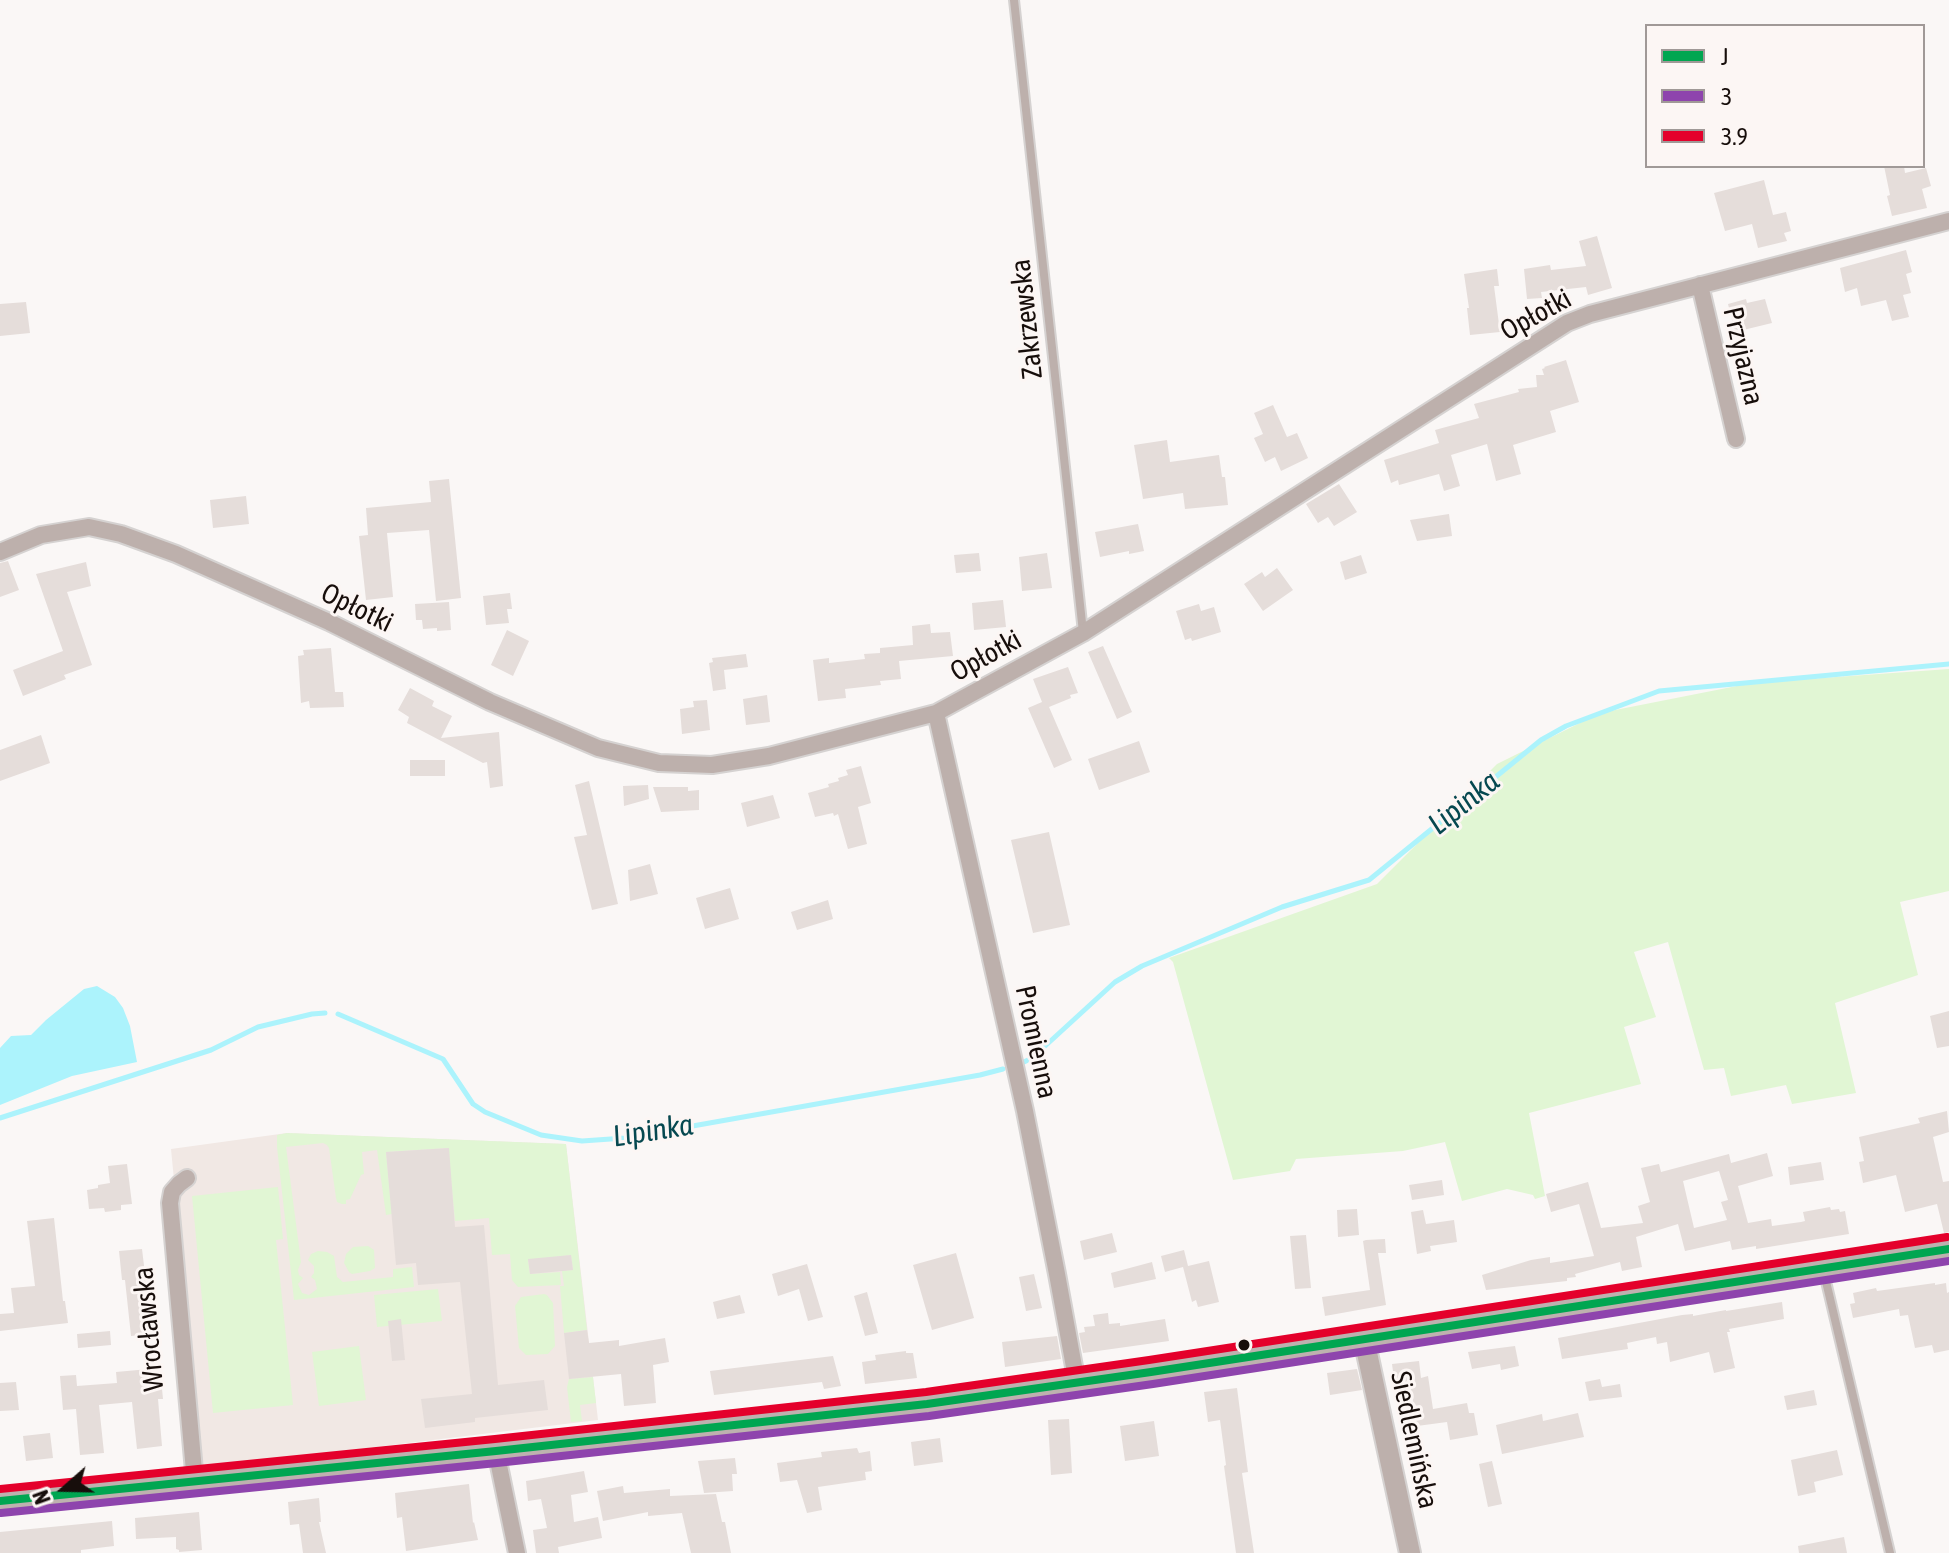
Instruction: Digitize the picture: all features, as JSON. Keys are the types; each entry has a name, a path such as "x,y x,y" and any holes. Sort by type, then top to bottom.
{"main road":[{"path":"0,1501 927,1404 1949,1249"}],"street":[{"name":"Opłotki","path":"0,552 41,535 89,527 121,534 176,554 329,622 490,702 598,748 659,763 712,765 769,756 936,713 1083,633 1567,323 1590,314 1949,221"},
{"name":"Przyjazna","path":"1700,285 1736,439"},
{"name":"Promienna","path":"936,713 1025,1111 1077,1383"},
{"name":"Wrocławska","path":"187,1178 172,1192 170,1203 195,1482"},
{"name":"Siedlemińska","path":"1364,1339 1410,1553"},
{"path":"496,1451 517,1553"}],"lane":[{"name":"Zakrzewska","path":"1014,0 1083,633"},
{"path":"1823,1268 1890,1553"}],"shaded area":[{"path":"287,1133 566,1144 598,1420 202,1468 171,1149"}],"green space":[{"path":"1949,669 1949,891 1900,902 1918,975 1835,1003 1856,1093 1792,1104 1786,1085 1731,1096 1724,1068 1704,1070 1668,942 1634,952 1656,1017 1624,1027 1641,1084 1529,1113 1545,1196 1535,1199 1533,1195 1507,1189 1462,1201 1445,1142 1403,1151 1296,1159 1290,1171 1233,1180 1173,962 1169,958 1377,884 1497,764 1600,713 1752,683"},
{"path":"277,1135 566,1144 587,1330 564,1333 560,1286 564,1286 562,1271 573,1270 571,1255 528,1260 530,1274 560,1272 561,1285 518,1287 512,1280 510,1254 492,1255 489,1218 455,1221 448,1148 386,1152 392,1214 386,1215 377,1150 362,1152 364,1174 350,1199 342,1204 337,1202 327,1145 286,1147 301,1262 298,1270 303,1278 298,1284 302,1293 309,1295 317,1289 311,1277 314,1266 308,1260 311,1254 318,1251 334,1256 337,1277 343,1282 393,1277 393,1269 412,1267 414,1287 294,1300 277,1147"},
{"path":"278,1187 283,1239 276,1240 293,1405 213,1413 192,1196"},
{"path":"368,1246 374,1250 375,1268 352,1274 344,1263 346,1254 353,1247"},
{"path":"438,1289 442,1321 377,1327 374,1295"},
{"path":"544,1294 553,1303 555,1346 548,1354 526,1355 519,1348 515,1306 521,1297"},
{"path":"359,1346 366,1400 319,1406 312,1352"},
{"path":"593,1377 596,1403 580,1405 582,1421 571,1422 569,1379"}],"water":[{"path":"97,986 115,997 123,1008 137,1062 72,1076 0,1105 0,1048 11,1036 31,1035 84,989"}],"building":[{"path":"1884,168 1904,168 1905,173 1926,168 1931,186 1922,189 1927,208 1892,216 1887,196 1890,195"},
{"path":"1764,180 1773,215 1786,212 1791,231 1784,233 1787,241 1758,248 1752,224 1725,231 1714,193"},
{"path":"1597,236 1612,288 1588,295 1586,287 1541,292 1542,298 1527,299 1524,269 1550,265 1551,270 1586,266 1579,241"},
{"path":"1906,250 1912,272 1906,274 1911,293 1903,295 1909,317 1892,321 1886,300 1861,306 1857,288 1845,292 1840,268"},
{"path":"1497,269 1499,286 1494,286 1500,332 1470,335 1464,274"},
{"path":"1746,299 1747,303 1765,299 1772,323 1735,332 1728,304"},
{"path":"26,302 30,333 0,336 0,304"},
{"path":"1566,360 1579,402 1550,411 1556,432 1513,445 1521,474 1496,481 1487,444 1451,455 1460,486 1444,491 1439,474 1399,485 1398,480 1391,483 1384,460 1439,443 1435,430 1479,418 1474,404 1519,392 1518,389 1537,387 1536,375 1544,375 1544,367"},
{"path":"1273,405 1287,437 1297,433 1308,458 1281,471 1275,457 1265,462 1254,438 1263,434 1254,413"},
{"path":"1167,440 1170,462 1219,455 1228,505 1185,509 1183,493 1143,499 1134,445"},
{"path":"449,479 461,598 436,601 429,530 387,533 393,597 366,600 359,536 368,535 366,508 431,502 429,481"},
{"path":"1339,484 1357,512 1334,526 1328,517 1318,523 1306,504"},
{"path":"246,496 249,524 213,528 210,500"},
{"path":"1449,514 1452,536 1417,541 1410,520"},
{"path":"1138,524 1144,551 1100,557 1095,532"},
{"path":"979,553 981,571 956,573 954,555"},
{"path":"1047,553 1052,588 1022,591 1019,557"},
{"path":"1361,555 1367,573 1345,580 1340,562"},
{"path":"8,561 19,590 0,597 0,563"},
{"path":"86,562 91,586 67,592 92,665 23,696 13,670 63,651 36,574"},
{"path":"1277,568 1293,590 1263,611 1244,584 1262,572 1265,577"},
{"path":"510,593 512,609 507,609 509,623 486,625 483,596"},
{"path":"1003,600 1006,627 974,630 972,603"},
{"path":"449,602 451,630 423,629 422,620 416,620 415,604"},
{"path":"1199,604 1201,611 1214,607 1221,632 1192,641 1191,638 1185,640 1176,611"},
{"path":"930,624 931,633 950,632 953,656 899,661 901,679 845,689 846,698 818,701 813,660 829,658 829,663 865,659 864,654 880,653 880,648 913,645 912,626"},
{"path":"507,630 529,641 513,676 491,665"},
{"path":"1103,646 1132,712 1117,719 1088,652"},
{"path":"331,648 335,692 343,692 344,707 310,708 309,701 301,703 298,656 304,655 303,650"},
{"path":"746,654 748,667 724,670 726,689 713,691 709,663 713,662 712,658"},
{"path":"1068,667 1078,693 1049,707 1072,760 1054,768 1028,708 1042,702 1033,679"},
{"path":"410,688 434,701 432,706 452,716 441,738 499,732 503,786 490,788 487,762 483,763 407,723 409,717 398,710"},
{"path":"767,695 770,722 746,725 743,699"},
{"path":"707,700 710,730 682,734 680,709 694,707 693,701"},
{"path":"41,735 50,763 0,781 0,750"},
{"path":"1139,741 1150,772 1099,790 1088,759"},
{"path":"410,760 445,760 445,776 410,776"},
{"path":"861,766 871,803 858,807 867,844 848,849 838,814 815,817 808,793 829,787 828,784 848,775 846,770"},
{"path":"589,781 618,904 592,910 574,837 587,835 575,785"},
{"path":"648,785 649,799 624,806 623,786"},
{"path":"653,787 699,790 699,810 661,812"},
{"path":"773,795 780,818 747,827 741,803"},
{"path":"1049,832 1070,925 1033,933 1011,840"},
{"path":"650,864 658,894 630,901 628,870"},
{"path":"730,888 739,919 705,929 696,898"},
{"path":"828,900 833,919 797,930 791,912"},
{"path":"1949,1011 1949,1046 1937,1048 1930,1016"},
{"path":"1947,1111 1949,1132 1933,1137 1943,1182 1949,1181 1949,1232 1944,1233 1937,1204 1905,1212 1896,1175 1863,1183 1859,1162 1864,1161 1859,1137 1920,1123 1918,1118"},
{"path":"449,1148 455,1227 484,1225 498,1385 544,1380 548,1410 475,1418 475,1422 425,1428 421,1399 472,1394 460,1282 418,1285 416,1263 396,1265 386,1152"},
{"path":"1767,1153 1773,1176 1738,1186 1748,1223 1771,1219 1772,1226 1801,1222 1805,1221 1803,1212 1830,1207 1831,1210 1845,1211 1849,1234 1756,1249 1756,1246 1732,1250 1730,1241 1685,1251 1678,1224 1636,1237 1642,1267 1622,1271 1620,1262 1575,1274 1576,1277 1567,1278 1567,1281 1486,1290 1482,1275 1531,1260 1550,1257 1550,1263 1594,1256 1579,1204 1551,1212 1546,1194 1588,1182 1601,1228 1643,1223 1638,1206 1650,1202 1641,1168 1659,1164 1661,1172 1729,1154 1731,1163","holes":["1719,1171 1728,1200 1721,1202 1727,1220 1694,1228 1683,1181"]},
{"path":"1821,1162 1824,1180 1790,1185 1788,1167"},
{"path":"127,1164 132,1204 121,1205 121,1210 105,1212 104,1208 89,1209 87,1190 110,1183 108,1166"},
{"path":"1442,1180 1444,1195 1412,1200 1409,1185"},
{"path":"1357,1209 1359,1235 1338,1237 1337,1210"},
{"path":"1423,1210 1426,1224 1454,1220 1457,1242 1430,1246 1431,1251 1417,1254 1411,1212"},
{"path":"54,1218 68,1323 0,1331 0,1314 14,1313 11,1288 35,1286 27,1221"},
{"path":"1112,1233 1117,1252 1084,1260 1080,1241"},
{"path":"1306,1235 1311,1288 1295,1289 1290,1236"},
{"path":"1385,1239 1386,1253 1378,1253 1386,1305 1325,1316 1322,1297 1370,1290 1363,1241"},
{"path":"142,1249 155,1335 141,1337 131,1336 119,1251"},
{"path":"1184,1250 1188,1266 1209,1261 1219,1302 1198,1307 1196,1300 1192,1302 1183,1267 1165,1272 1161,1256"},
{"path":"956,1253 974,1318 932,1330 913,1265"},
{"path":"571,1255 573,1270 530,1274 528,1259"},
{"path":"1152,1262 1156,1279 1114,1288 1111,1273"},
{"path":"807,1264 823,1317 808,1321 799,1289 778,1296 772,1274"},
{"path":"1034,1274 1042,1308 1026,1311 1019,1277"},
{"path":"1946,1283 1949,1292 1949,1350 1934,1353 1932,1345 1915,1348 1908,1315 1900,1316 1899,1309 1853,1318 1850,1304 1855,1303 1853,1293"},
{"path":"867,1292 878,1333 865,1336 854,1296"},
{"path":"740,1295 745,1313 717,1319 713,1302"},
{"path":"1782,1302 1784,1319 1729,1329 1730,1332 1727,1332 1735,1368 1714,1373 1709,1352 1670,1362 1667,1342 1657,1344 1656,1337 1627,1343 1628,1349 1562,1359 1558,1338 1682,1315 1693,1316"},
{"path":"1108,1313 1109,1324 1120,1323 1120,1326 1165,1319 1169,1341 1083,1353 1079,1333 1085,1332 1084,1327 1095,1326 1093,1315"},
{"path":"401,1319 405,1360 392,1361 388,1321"},
{"path":"587,1330 589,1343 619,1340 619,1346 665,1338 669,1362 653,1365 656,1403 624,1406 621,1374 569,1379 564,1333"},
{"path":"110,1331 111,1345 78,1348 77,1334"},
{"path":"1057,1336 1061,1359 1005,1367 1002,1342"},
{"path":"1515,1346 1519,1366 1501,1370 1500,1364 1472,1369 1468,1352"},
{"path":"913,1353 917,1378 865,1384 862,1362 876,1360 875,1355"},
{"path":"833,1356 841,1386 824,1389 822,1382 714,1395 710,1371"},
{"path":"1419,1361 1421,1378 1428,1376 1433,1409 1467,1403 1469,1413 1474,1413 1478,1435 1450,1440 1447,1422 1417,1426 1410,1384 1395,1386 1392,1364"},
{"path":"160,1368 163,1399 158,1399 162,1446 137,1449 132,1402 99,1405 104,1453 80,1455 76,1409 63,1410 60,1376 76,1375 77,1386 117,1383 116,1372"},
{"path":"1357,1369 1362,1390 1330,1395 1327,1373"},
{"path":"1600,1379 1602,1387 1620,1384 1622,1397 1589,1401 1585,1382"},
{"path":"16,1382 19,1410 0,1411 0,1383"},
{"path":"1237,1388 1248,1472 1242,1473 1254,1553 1236,1553 1220,1420 1208,1422 1204,1392"},
{"path":"1814,1390 1817,1405 1787,1410 1784,1396"},
{"path":"1578,1413 1584,1437 1502,1454 1496,1425 1542,1414 1543,1421"},
{"path":"1069,1419 1072,1473 1051,1475 1048,1420"},
{"path":"1154,1421 1159,1456 1125,1461 1120,1426"},
{"path":"50,1433 53,1458 26,1461 23,1436"},
{"path":"940,1438 943,1462 914,1466 911,1442"},
{"path":"857,1448 859,1453 870,1451 872,1471 865,1472 866,1480 818,1487 822,1510 807,1513 797,1480 780,1482 777,1463 822,1457 821,1452"},
{"path":"1837,1450 1843,1475 1814,1482 1816,1492 1798,1496 1791,1460"},
{"path":"735,1458 737,1474 732,1474 733,1491 704,1493 698,1461"},
{"path":"1492,1461 1502,1504 1488,1507 1479,1464"},
{"path":"584,1471 588,1492 571,1495 574,1522 598,1517 602,1538 558,1547 559,1553 536,1553 533,1530 547,1528 541,1499 528,1501 526,1481"},
{"path":"469,1484 478,1540 406,1551 402,1517 397,1518 395,1493"},
{"path":"623,1486 624,1493 670,1489 670,1496 716,1494 731,1553 691,1553 682,1513 648,1516 648,1512 603,1521 597,1491"},
{"path":"319,1498 319,1522 326,1553 303,1553 299,1524 290,1525 288,1502"},
{"path":"199,1512 202,1550 179,1552 176,1537 136,1539 135,1518"},
{"path":"112,1521 114,1546 81,1550 81,1553 0,1553 0,1532"},
{"path":"1844,1537 1847,1553 1799,1553 1798,1546"}],"waterway":[{"name":"Lipinka","path":"1024,1062 1115,982 1142,966 1282,907 1369,880 1541,740 1566,726 1659,691 1949,664"},
{"name":"Lipinka","path":"0,1118 211,1050 258,1027 325,1013"},
{"name":"Lipinka","path":"338,1014 443,1059 473,1104 485,1112 541,1135 582,1141 625,1138 1003,1069"}],"transit line":[{"name":"3.9","path":"0,1489 926,1392 1947,1237"},
{"name":"J","path":"0,1501 927,1404 1949,1249"},
{"name":"3","path":"1,1513 929,1416 1949,1261"}]}
